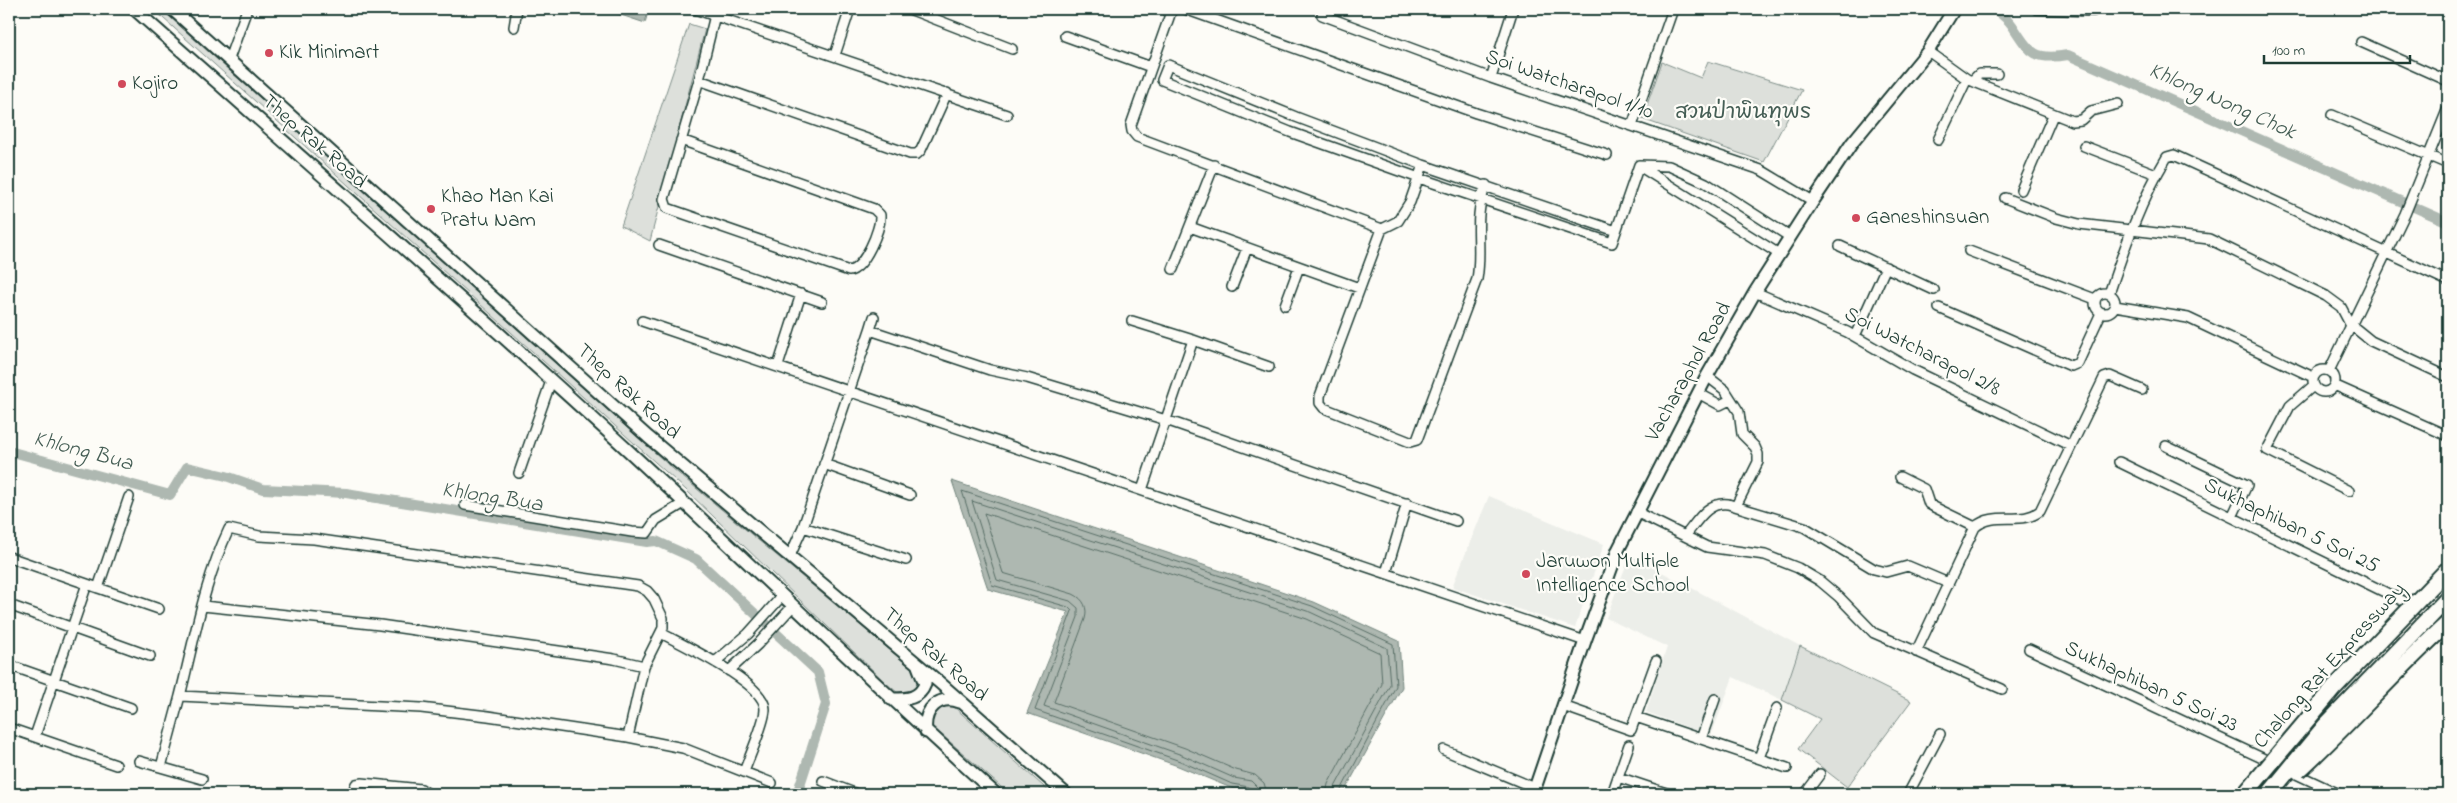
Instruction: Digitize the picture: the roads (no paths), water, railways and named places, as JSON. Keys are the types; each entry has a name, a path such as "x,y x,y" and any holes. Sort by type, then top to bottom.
{"highway":[{"name":"Chalong Rat Expressway","path":"2245,794 2334,688 2448,569"},
{"name":"Chalong Rat Expressway","path":"2270,794 2324,726 2448,598"},
{"path":"2270,794 2328,743 2411,657 2448,623"}],"main road":[{"name":"Thep Rak Road","path":"134,9 387,231 684,503 926,732 996,794"},
{"name":"Thep Rak Road","path":"172,9 648,437 916,662 1066,794"},
{"name":"Vacharaphol Road","path":"1534,791 1584,641 1618,550 1707,376 1755,292 1852,143 1928,51 1954,9"},
{"path":"891,699 906,699 923,691 925,684 924,676 916,662"},
{"path":"926,732 925,723 934,704 942,699 962,702"}],"street":[{"path":"229,59 247,9"},
{"path":"514,27 517,9"},
{"path":"695,9 947,93 1007,115"},
{"path":"835,55 850,9"},
{"path":"909,9 927,12 1012,49"},
{"path":"1172,9 1131,125 1137,137 1382,228 1398,221 1410,202 1424,165"},
{"path":"1185,9 1466,109 1607,155"},
{"name":"Soi Watcharapol 1/10","path":"1324,9 1322,15 1394,42 1492,78 1761,170 1814,200"},
{"path":"1492,78 1514,9"},
{"path":"1632,126 1673,9"},
{"path":"2036,9 2093,11"},
{"path":"681,140 874,209 880,215 881,224 860,266 849,271 667,208 664,199 681,140 699,80 715,15"},
{"path":"1065,36 1151,67"},
{"path":"2360,42 2448,81"},
{"path":"1928,51 1969,80 2072,121 2081,120 2091,111 2118,104"},
{"path":"1616,231 1424,165 1296,117 1168,65 1162,80 1290,132 1612,243 1639,165"},
{"path":"1938,140 1969,80 1979,74 1997,74"},
{"path":"699,80 910,154 917,154 921,150 947,93"},
{"path":"2329,371 2350,324 2405,214 2427,155 2448,108"},
{"path":"2021,190 2053,115"},
{"path":"2332,115 2448,164"},
{"path":"1290,132 1296,117"},
{"path":"2084,146 2156,174"},
{"path":"2109,294 2130,230 2156,174 2166,157 2174,155 2448,281"},
{"path":"1173,269 1214,165"},
{"path":"1639,165 1669,166 1706,183 1790,237"},
{"path":"1639,165 1779,254"},
{"path":"1382,228 1320,396 1320,403 1324,408 1414,442 1417,440 1477,279 1480,199 1486,185"},
{"path":"2005,198 2071,222 2209,239 2334,300 2341,307 2350,324 2371,341 2448,377"},
{"path":"1190,227 1359,288"},
{"path":"659,245 822,302"},
{"path":"1840,246 1934,290"},
{"path":"1232,287 1247,248"},
{"path":"1968,251 2096,299"},
{"path":"1285,305 1299,267"},
{"path":"1855,336 1886,267"},
{"name":"Soi Watcharapol 2/8","path":"1755,292 1855,336 1913,370 2071,446"},
{"path":"778,366 801,294"},
{"path":"2109,294 2101,294 2096,299 2095,307 2101,313 2109,313 2115,306"},
{"path":"2109,294 2114,300 2115,306"},
{"path":"2115,306 2188,318 2313,381 2320,392 2332,389 2334,385 2334,377 2329,371"},
{"path":"1939,308 2071,366 2078,363 2101,313"},
{"path":"790,556 802,527 874,318"},
{"path":"642,321 1584,641"},
{"path":"1132,321 1269,367"},
{"path":"870,330 990,370 1027,378 1166,420 1456,520"},
{"path":"1142,490 1193,340"},
{"path":"2329,371 2318,371 2313,381 2290,406 2267,450 2349,491"},
{"path":"1707,376 1722,386 1741,417 1742,434 1755,447 1759,457 1736,506"},
{"path":"1916,652 1975,527 1992,517 2029,517 2040,511 2104,378 2110,376 2142,390"},
{"path":"519,473 551,381"},
{"path":"2334,385 2448,436"},
{"path":"1698,394 1720,405 1730,400"},
{"path":"2166,446 2247,485 2232,517"},
{"name":"Sukhaphiban 5 Soi 25","path":"2119,462 2448,623"},
{"path":"824,464 910,495"},
{"path":"1900,477 1924,489 1929,504 1975,527"},
{"path":"98,588 129,497"},
{"path":"465,505 647,533 656,520 684,503"},
{"path":"1386,573 1407,503"},
{"path":"1685,536 1708,508 1720,504 1736,506 1804,526 1874,569 1886,572 1910,566 1948,583"},
{"path":"1636,512 1707,547 1765,554 1798,568 1820,581 1874,633 2002,689"},
{"path":"802,527 906,560"},
{"path":"162,767 208,583 229,529 260,536 314,539 638,586 647,591 660,609 663,623 661,633 644,666 628,737"},
{"path":"9,557 159,609"},
{"path":"35,736 87,584"},
{"path":"716,662 748,634 782,596"},
{"path":"9,605 150,656"},
{"path":"203,606 380,625 614,659 644,666"},
{"path":"729,671 758,644 793,606"},
{"path":"661,633 716,662 748,685 762,698 765,710 744,772"},
{"name":"Sukhaphiban 5 Soi 23","path":"2029,649 2339,794"},
{"path":"1563,706 1631,730 1656,661"},
{"path":"9,666 131,708"},
{"path":"180,696 421,708 628,737 683,748 772,783"},
{"path":"1701,738 1715,699"},
{"path":"1759,758 1777,708"},
{"path":"1636,717 1787,768"},
{"path":"9,728 116,765"},
{"path":"1908,794 1940,734"},
{"path":"1612,794 1629,746"},
{"path":"1444,750 1534,791"},
{"path":"139,761 202,779"},
{"path":"1805,794 1820,774"},
{"path":"1618,777 1669,794"},
{"path":"822,781 857,794"},
{"path":"352,794 356,784 362,783 421,789 428,794"}],"water":[{"path":"613,9 637,9 648,12 645,23 612,12"},
{"path":"952,481 1314,602 1399,641 1402,687 1343,794 1259,794 1231,788 1178,766 1027,713 1068,612 988,589"}],"waterway":[{"name":"Khlong Nong Chok","path":"1995,9 2010,23 2028,48 2040,55 2047,57 2068,55 2448,222"},
{"name":"Khlong Bua","path":"9,451 170,495 187,467 226,476 263,489 346,493 647,542 656,541 696,559 818,672 826,704 797,794"}],"place":[{"name":"Kik Minimart","path":"269,53"},
{"name":"Kojiro","path":"122,84"},
{"name":"Khao Man Kai Pratu Nam","path":"431,209"},
{"name":"Ganeshinsuan","path":"1856,218"},
{"name":"Jaruwon Multiple Intelligence School","path":"1526,574"}],"park label":[{"name":"สวนป่าพินทุพร","path":"1743,113"}]}
